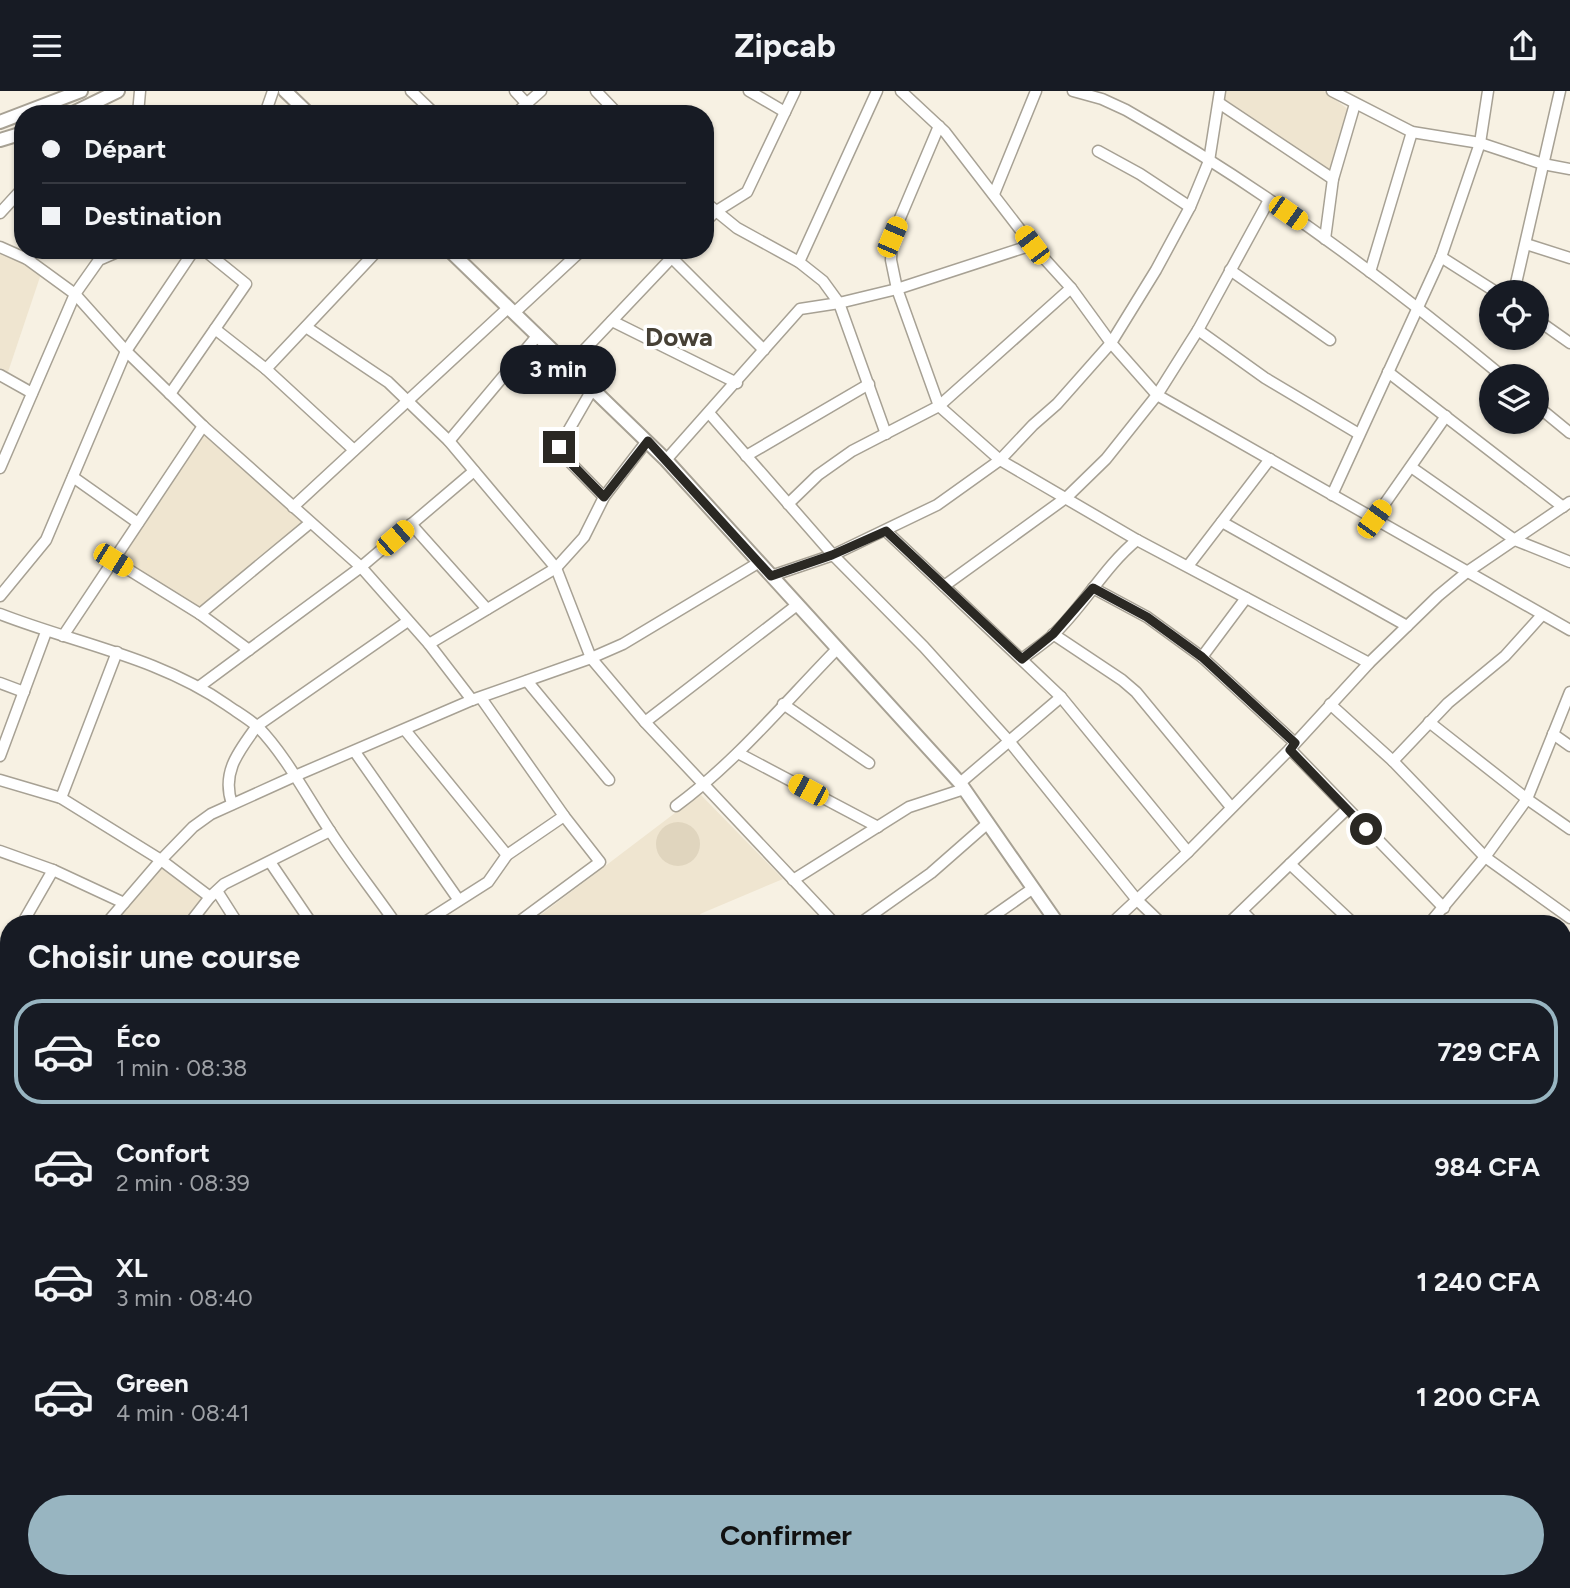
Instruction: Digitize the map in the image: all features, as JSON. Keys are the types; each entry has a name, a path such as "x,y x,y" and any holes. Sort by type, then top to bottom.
{"main road":[{"path":"40,105 81,91"},
{"path":"95,105 118,91"},
{"path":"285,91 300,105"},
{"path":"458,259 648,441 838,647 962,786 1052,915"}],"street":[{"path":"411,91 426,105"},
{"path":"515,91 527,104 541,91"},
{"path":"596,91 609,105"},
{"path":"749,91 785,112"},
{"path":"795,91 747,192 715,212 764,245 799,263 823,281 839,303 886,434"},
{"path":"799,263 877,91"},
{"path":"901,91 939,126 1111,343 1157,395 1570,631"},
{"path":"994,194 1036,91"},
{"path":"1073,91 1102,99 1126,110 1269,200 1418,307 1487,364"},
{"path":"771,576 832,555 937,505 1000,460 1057,404 1111,343 1156,270 1189,207 1209,161 1220,91"},
{"path":"1332,91 1412,132 1480,143 1544,164 1570,169"},
{"path":"1332,495 1441,257 1480,143 1488,91"},
{"path":"1517,280 1560,91"},
{"path":"1219,103 1333,179"},
{"path":"1325,239 1333,179 1355,104"},
{"path":"939,126 892,237 891,260 897,289 939,406 1000,460 1138,540 1369,663"},
{"path":"1370,272 1412,132"},
{"path":"1098,151 1140,174 1189,207"},
{"path":"0,213 14,198"},
{"path":"944,586 1067,497 1106,459 1157,395 1198,331 1269,200"},
{"path":"1526,244 1570,258"},
{"path":"666,460 800,309 897,289 1032,245"},
{"path":"1441,257 1479,281"},
{"path":"27,259 75,294 126,351 203,426 361,567 477,699 600,862 536,915"},
{"path":"1,461 75,294 101,259"},
{"path":"0,596 46,540 126,351 188,259"},
{"path":"170,394 246,284 215,259"},
{"path":"266,369 370,259"},
{"path":"293,507 409,400 572,259"},
{"path":"570,365 670,259"},
{"path":"680,259 764,350"},
{"path":"1230,270 1330,340"},
{"path":"788,504 834,462 939,406 1070,288"},
{"path":"612,321 737,383"},
{"path":"306,327 372,371 409,400 449,441 556,568 591,659 645,722 826,915"},
{"path":"215,328 266,369 354,450"},
{"path":"1549,328 1570,343"},
{"path":"1198,331 1265,378 1359,434"},
{"path":"449,441 538,335"},
{"path":"1121,915 1188,852 1407,625 1467,572 1567,504 1388,372"},
{"path":"0,375 32,393"},
{"path":"746,456 869,384"},
{"path":"593,388 559,447 562,454 604,497"},
{"path":"709,413 832,555 925,647 1009,741 1152,915"},
{"path":"1374,519 1446,416"},
{"path":"1549,416 1570,433"},
{"path":"63,636 203,426"},
{"path":"429,643 556,568 584,537 604,497 648,441"},
{"path":"1188,566 1270,460"},
{"path":"1411,467 1515,540 1570,562"},
{"path":"200,687 361,567 474,471"},
{"path":"73,477 138,523"},
{"path":"1222,522 1407,625"},
{"path":"200,614 310,523"},
{"path":"411,524 486,609"},
{"path":"886,531 1061,697 1188,852"},
{"path":"1022,659 1053,634 1112,563 1138,540"},
{"path":"113,560 200,614 249,650"},
{"path":"114,915 193,827 232,804 477,699 591,659 634,639 758,563"},
{"path":"1093,588 1147,617 1202,657 1292,746 1347,809 1444,908"},
{"path":"1202,657 1246,598"},
{"path":"645,722 797,605"},
{"path":"0,614 46,632 165,669 200,687 257,726 295,776 390,915"},
{"path":"1393,761 1458,694 1505,656 1542,615"},
{"path":"232,804 227,782 241,748 257,726 408,621"},
{"path":"0,756 46,632"},
{"path":"1053,634 1136,692 1231,807"},
{"path":"676,806 705,785 738,753 838,647"},
{"path":"61,797 117,652"},
{"path":"527,681 609,780"},
{"path":"0,683 24,692"},
{"path":"1437,915 1485,857 1527,799 1570,692"},
{"path":"793,880 909,807 962,786 1061,697"},
{"path":"783,704 869,763"},
{"path":"1330,704 1393,761 1485,857 1566,915"},
{"path":"1429,722 1570,829"},
{"path":"405,730 507,855"},
{"path":"1553,734 1570,746"},
{"path":"355,752 458,899"},
{"path":"738,753 878,827"},
{"path":"0,781 61,797 214,894 232,915"},
{"path":"1238,915 1347,809"},
{"path":"435,915 488,882 507,855 564,816"},
{"path":"872,915 931,873 988,823"},
{"path":"196,915 214,894 238,876 330,831"},
{"path":"0,851 53,870 124,903"},
{"path":"270,862 306,915"},
{"path":"1290,864 1344,915"},
{"path":"27,915 53,870"},
{"path":"994,915 1032,888"},
{"path":"1242,911 1246,915"}],"shaded area":[{"path":"1225,91 1324,91 1349,110 1331,173 1223,105"},
{"path":"0,252 41,274 8,372 0,368"},
{"path":"204,434 304,523 199,609 122,559"},
{"path":"700,794 783,879 700,915 541,915"},
{"path":"678,822 694,828 700,844 694,860 678,866 662,860 656,844 662,828"},
{"path":"160,864 207,897 192,915 119,915"}],"district":[{"name":"Dowa","path":"679,337"}],"route":[{"path":"559,447 562,454 604,497 648,441 771,576 832,555 886,531 1022,659 1053,634 1093,588 1147,617 1202,657 1295,743 1290,750 1366,829"}]}
